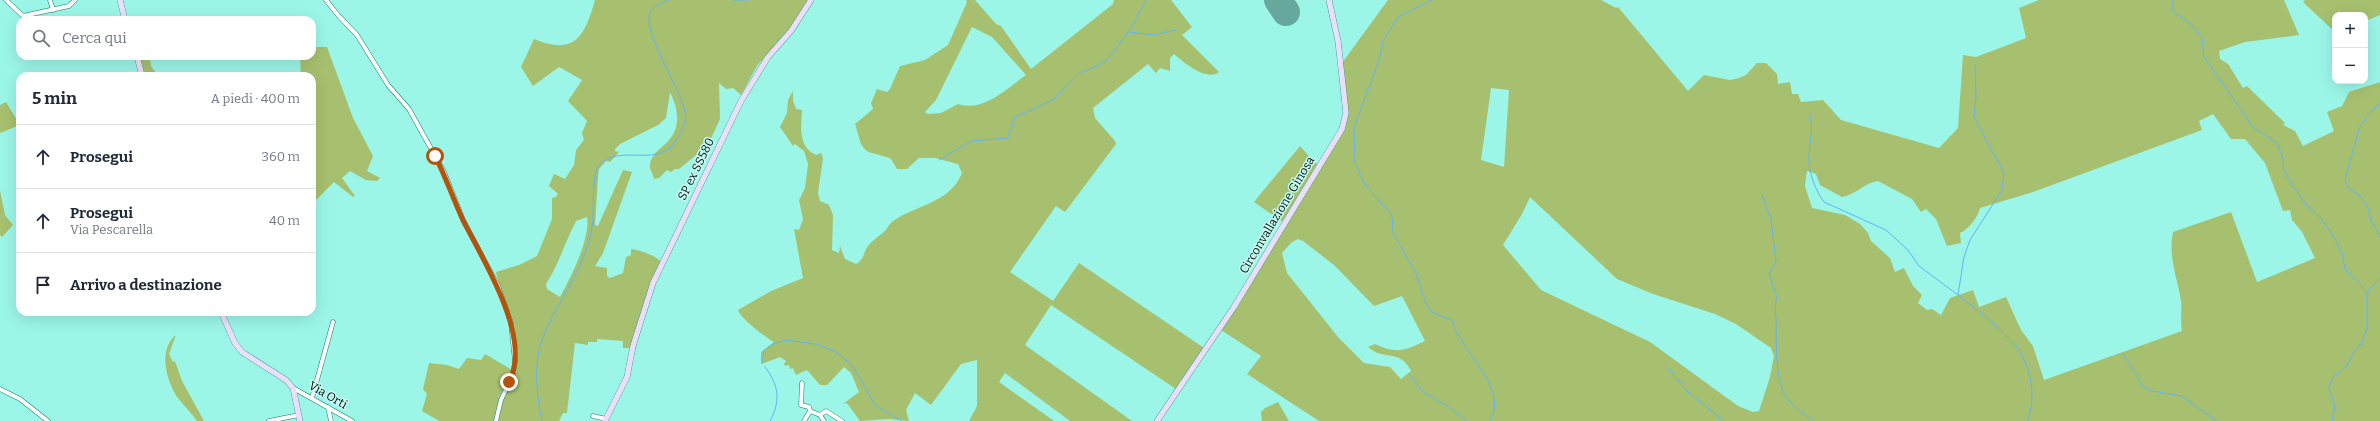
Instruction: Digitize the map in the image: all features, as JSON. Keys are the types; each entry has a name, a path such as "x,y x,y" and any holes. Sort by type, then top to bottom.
{"street":[{"path":"6,0 23,16 69,6 75,0"},
{"path":"50,0 53,10"},
{"path":"120,0 124,16"},
{"path":"326,0 338,16 357,35 388,85 409,109 444,172 463,220 498,286 511,323 515,361 513,375 501,400 496,421"},
{"name":"SP ex SS580","path":"606,420 623,387 653,283 741,101 768,58 791,31 811,0"},
{"name":"Circonvallazione Ginosa","path":"1157,421 1234,307 1342,129 1346,113 1338,41 1329,0"},
{"path":"138,60 141,72"},
{"path":"223,316 235,343 242,352 286,380 294,388 300,418 269,421"},
{"path":"312,398 333,322"},
{"path":"802,383 801,405 820,415 824,421"},
{"name":"Via Orti","path":"294,388 352,421"},
{"path":"0,389 20,399 48,421"},
{"path":"328,406 331,421"},
{"path":"804,421 810,411"},
{"path":"820,415 826,411 842,421"},
{"path":"593,416 606,420"}],"green space":[{"path":"595,0 810,0 789,29 757,66 741,95 733,88 726,89 719,83 720,119 705,152 701,151 679,169 675,169 671,172 667,170 659,178 654,179 650,168 652,158 670,139 676,126 677,113 670,92 666,118 658,125 620,144 615,149 615,151 619,152 610,162 606,161 599,169 595,225 598,226 623,170 632,172 603,253 595,266 607,268 607,276 610,278 623,273 626,257 631,255 631,249 653,256 662,263 631,348 623,348 623,341 597,339 597,342 588,342 588,345 575,343 567,413 563,413 559,421 498,421 503,399 516,373 518,354 514,325 505,307 496,272 519,265 537,256 552,219 552,198 556,197 558,194 549,186 554,174 565,179 574,165 576,150 584,140 582,133 587,121 568,101 582,80 559,67 533,86 521,67 534,39 548,44 569,44 582,33","holes":["587,217 586,236 579,258 560,297 547,289 546,284 555,269 576,221"]},
{"path":"966,0 975,0 996,24 1001,26 1031,69 1113,4 1114,0 1171,0 1192,27 1182,35 1219,72 1208,75 1202,73 1183,62 1174,54 1170,58 1170,71 1160,68 1156,73 1148,64 1093,108 1095,118 1116,144 1065,212 1056,206 1010,272 1053,301 1079,263 1204,348 1176,389 1051,305 1025,345 1132,421 1070,421 1005,373 999,382 1054,421 969,421 977,406 977,360 961,364 931,405 915,393 906,410 909,421 889,419 860,421 847,403 843,404 859,392 851,373 844,367 827,385 820,385 807,370 796,375 793,368 790,369 789,365 785,366 784,364 786,361 780,357 761,364 761,352 774,342 748,323 738,310 771,291 803,278 794,229 799,230 803,219 799,200 805,188 808,164 804,151 795,144 793,146 780,127 787,113 788,100 793,91 793,101 796,109 802,110 801,130 803,142 810,151 816,155 821,153 823,158 818,193 820,201 829,205 833,215 832,250 839,253 840,246 845,259 856,264 859,262 870,243 884,232 893,221 941,197 957,183 962,173 958,164 935,158 919,158 907,169 897,169 891,159 864,149 855,124 873,109 871,103 877,89 887,92 890,89 900,66 925,60 948,45 967,2","holes":["972,27 992,37 1026,75 1003,92 986,102 968,106 958,104 941,113 928,114 925,112 936,100"]},
{"path":"1388,0 1601,0 1616,8 1618,7 1688,91 1704,75 1730,80 1746,75 1757,63 1766,63 1777,74 1778,84 1790,82 1792,94 1798,94 1801,102 1823,100 1841,120 1939,148 1958,128 1963,55 1976,57 2026,38 2019,8 2039,0 2284,0 2299,35 2245,42 2219,51 2220,59 2228,64 2243,88 2247,86 2285,123 2283,125 2295,131 2303,146 2334,131 2327,112 2342,106 2349,92 2380,82 2380,421 1319,421 1247,374 1261,356 1221,330 1345,126 1342,63","holes":["1491,88 1509,90 1504,167 1481,160","2213,114 2231,139 2245,139 2265,163 2283,211 2290,210 2292,220 2302,232 2315,258 2257,282 2231,212 2173,232 2172,258 2181,300 2182,331 2044,380 2033,346 2021,330 2006,297 1979,307 1973,290 1950,298 1941,315 1932,309 1927,310 1918,303 1922,295 1913,286 1904,268 1895,272 1890,258 1871,241 1868,233 1860,224 1845,215 1812,208 1805,186 1807,171 1816,174 1820,185 1842,197 1852,194 1869,184 1878,181 1912,199 1921,212 1926,209 1936,219 1947,246 1961,243 1960,233 1972,223 1980,208 2033,192 2202,130 2199,121","1530,197 1617,279 1653,294 1715,314 1736,324 1771,348 1774,356 1770,377 1759,411 1753,412 1738,406 1650,342 1541,290 1503,245 1522,214","1298,239 1303,241 1334,265 1374,306 1402,296 1425,341 1400,350 1389,349 1375,344 1368,347 1374,351 1397,357 1407,364 1411,371 1401,379 1390,367 1364,363 1338,337 1287,273 1282,253 1292,242"]},
{"path":"2305,0 2380,0 2380,15 2368,20 2368,12 2332,12 2332,29 2303,2"},
{"path":"316,47 327,47 353,118 373,156 367,171 380,178 377,181 366,180 350,171 342,178 355,196 353,197 334,182 316,200 316,72 301,72 300,60 316,60"},
{"path":"139,60 150,60 151,66 155,72 143,72"},
{"path":"6,102 16,118 16,127 0,133 0,105"},
{"path":"1300,146 1315,163 1319,164 1283,222 1254,202"},
{"path":"0,190 5,215 13,225 2,237 0,235"},
{"path":"176,335 169,354 173,362 175,361 182,381 204,421 197,421 177,397 167,373 167,348 170,341"},
{"path":"485,354 512,370 499,398 494,421 439,421 422,411 427,394 423,389 429,363 447,365 459,369 467,358 481,360"},
{"path":"1278,402 1289,421 1262,421 1261,412 1265,408"}],"waterway":[{"path":"542,421 537,381 539,350 548,326 584,257 589,242 593,220 594,183 598,168 601,163 609,158 629,155 658,154 667,150 677,140 684,125 685,112 682,103 657,47 649,22 651,11 661,3 669,0"},
{"path":"734,0 749,0"},
{"path":"939,160 971,141 1008,138 1015,117 1053,100 1079,73 1098,66 1107,60 1130,30 1146,0"},
{"path":"1432,0 1398,17 1384,39 1379,60 1354,128 1355,163 1365,185 1392,215 1393,233 1416,273 1425,301 1431,312 1452,320 1464,344 1489,383 1494,396 1494,408 1490,421"},
{"path":"2173,0 2173,11 2193,26 2202,37 2204,57 2253,127 2277,143 2283,158 2284,171 2293,186 2305,203 2320,217 2332,234 2342,253 2345,269 2367,292 2367,329 2361,344 2353,353 2347,366 2332,378 2329,389 2335,406 2332,421"},
{"path":"1129,32 1154,35 1176,30"},
{"path":"1975,65 1976,96 1974,117 2004,173 2002,190 1970,240 1964,257 1958,295 2006,335 2018,349 2023,358 2028,368 2032,390 2032,401 2027,421"},
{"path":"2380,102 2360,126 2345,179 2348,188 2359,195 2368,207 2371,220 2380,238"},
{"path":"1810,115 1812,126 1809,163 1815,187 1824,202 1886,230 1908,250 1919,266 1958,295"},
{"path":"1762,195 1771,219 1776,261 1769,274 1777,297 1775,306 1776,349 1782,389 1786,397 1799,410 1814,421"},
{"path":"2367,292 2380,278"},
{"path":"762,362 764,351 773,344 785,340 816,344 836,352 852,365 876,406 902,421"},
{"path":"2123,354 2144,387 2152,391 2181,396 2217,421"},
{"path":"1666,365 1688,392 1724,421"},
{"path":"765,367 773,380 777,393 776,407 770,421"},
{"path":"1409,374 1423,392 1449,407 1467,421"}],"runway":[{"path":"1278,0 1286,12"}],"route":[{"path":"435,156 444,172 463,220 494,277 504,307 509,316 515,356 513,375 509,382"}]}
